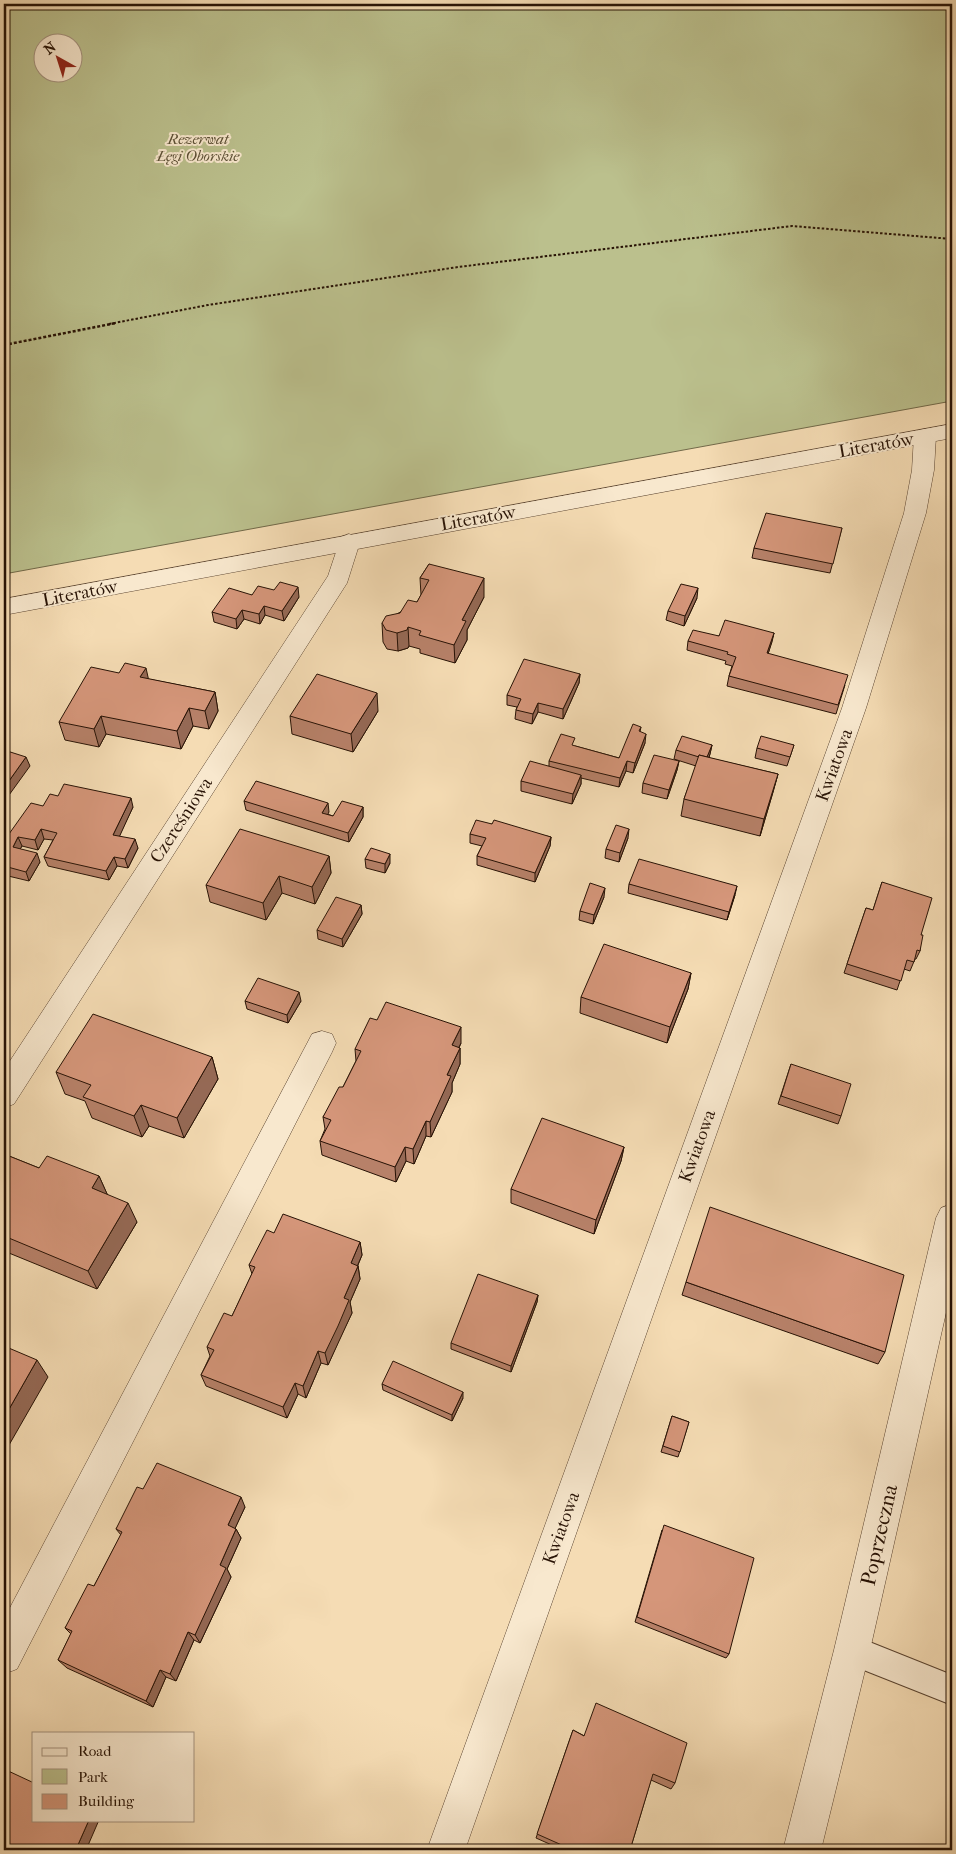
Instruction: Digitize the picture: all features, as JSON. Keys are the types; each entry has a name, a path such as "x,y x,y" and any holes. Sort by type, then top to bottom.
{"street":[{"name":"Literatów","path":"4,607 939,434"},
{"name":"Kwiatowa","path":"446,1850 854,708 915,513 923,470 939,434"},
{"name":"Czereśniowa","path":"4,1095 339,577 349,542"},
{"path":"4,1656 322,1043"},
{"name":"Poprzeczna","path":"802,1850 852,1650 952,1218"}],"lane":[{"path":"852,1650 952,1690"}],"path":[{"path":"4,345 237,300 458,267 792,226 952,239"}],"green space":[{"name":"Rezerwat Łęgi Oborskie","path":"4,4 952,4 952,401 4,574"}],"building":[{"path":"766,513 842,528 833,564 754,548"},
{"path":"429,564 484,578 462,620 466,621 454,645 419,635 421,631 408,627 407,630 397,633 386,630 382,623 386,616 400,613 408,600 417,602 429,580 420,578"},
{"path":"280,582 298,587 282,611 264,606 259,614 242,610 236,619 212,612 229,588 252,595 258,586 274,590"},
{"path":"681,584 698,588 685,616 668,611"},
{"path":"725,620 774,633 767,653 848,675 838,705 729,676 736,657 727,654 728,652 688,641 693,630 719,636"},
{"path":"524,659 580,674 563,709 538,703 533,714 516,710 521,699 507,695"},
{"path":"125,663 146,668 140,677 215,692 205,711 189,708 177,731 101,716 94,729 59,722 91,667 119,673"},
{"path":"317,674 377,693 351,734 290,716"},
{"path":"633,724 641,727 639,731 646,734 635,763 627,761 620,778 549,761 561,734 575,738 572,745 619,758"},
{"path":"682,736 712,745 707,757 699,755 699,757 676,750"},
{"path":"761,736 794,745 790,757 757,748"},
{"path":"4,750 26,757 4,788"},
{"path":"654,755 679,761 669,790 643,783"},
{"path":"699,755 778,774 764,819 684,799"},
{"path":"530,761 581,775 573,794 521,781"},
{"path":"256,781 328,803 322,813 333,816 342,801 363,807 348,833 244,801"},
{"path":"64,784 131,798 113,835 135,839 125,859 114,857 106,871 44,857 57,833 41,829 35,840 18,837 13,847 37,853 26,872 4,866 4,841 31,803 43,806 50,794 58,796"},
{"path":"476,820 492,824 494,820 551,837 535,873 477,856 486,838 470,834"},
{"path":"616,825 629,829 620,853 606,849"},
{"path":"240,829 329,856 312,887 279,876 263,903 206,885"},
{"path":"371,848 390,854 385,864 365,859"},
{"path":"639,859 737,886 729,912 629,884"},
{"path":"882,882 932,898 921,935 923,935 920,951 917,950 914,962 907,960 901,981 847,964 866,908 873,910"},
{"path":"590,883 605,888 594,915 580,911"},
{"path":"336,897 361,905 342,939 317,930"},
{"path":"604,944 691,973 670,1027 581,997"},
{"path":"258,978 299,992 287,1015 245,1001"},
{"path":"386,1002 461,1027 452,1045 460,1048 447,1075 451,1076 430,1122 426,1121 413,1149 405,1147 395,1167 320,1141 331,1120 323,1117 339,1087 343,1087 361,1051 355,1049 370,1018 377,1020"},
{"path":"93,1014 212,1057 177,1118 141,1105 134,1116 83,1097 91,1085 56,1072"},
{"path":"791,1064 851,1084 841,1116 781,1096"},
{"path":"542,1118 624,1147 596,1220 511,1189"},
{"path":"4,1154 39,1168 47,1156 99,1176 92,1188 128,1203 88,1271 4,1236"},
{"path":"710,1207 904,1275 885,1352 686,1282"},
{"path":"283,1214 360,1242 351,1263 358,1266 344,1298 349,1300 338,1326 325,1353 318,1351 303,1386 295,1383 283,1407 201,1375 214,1350 207,1347 224,1313 232,1316 255,1267 249,1265 267,1230 274,1233"},
{"path":"478,1274 538,1295 511,1366 451,1343"},
{"path":"4,1346 37,1360 4,1418"},
{"path":"393,1361 463,1392 452,1415 382,1384"},
{"path":"672,1416 689,1422 680,1452 663,1446"},
{"path":"157,1463 241,1497 228,1525 236,1529 220,1565 226,1568 195,1635 188,1632 170,1674 160,1670 146,1701 58,1660 72,1631 65,1628 88,1584 94,1586 122,1532 116,1529 137,1487 143,1489"},
{"path":"664,1525 754,1558 729,1654 637,1617"},
{"path":"596,1703 687,1743 675,1783 653,1774 630,1850 573,1850 537,1834 573,1730 584,1736"},
{"path":"4,1769 32,1782 32,1822 88,1822 77,1847 86,1850 4,1850"}]}
